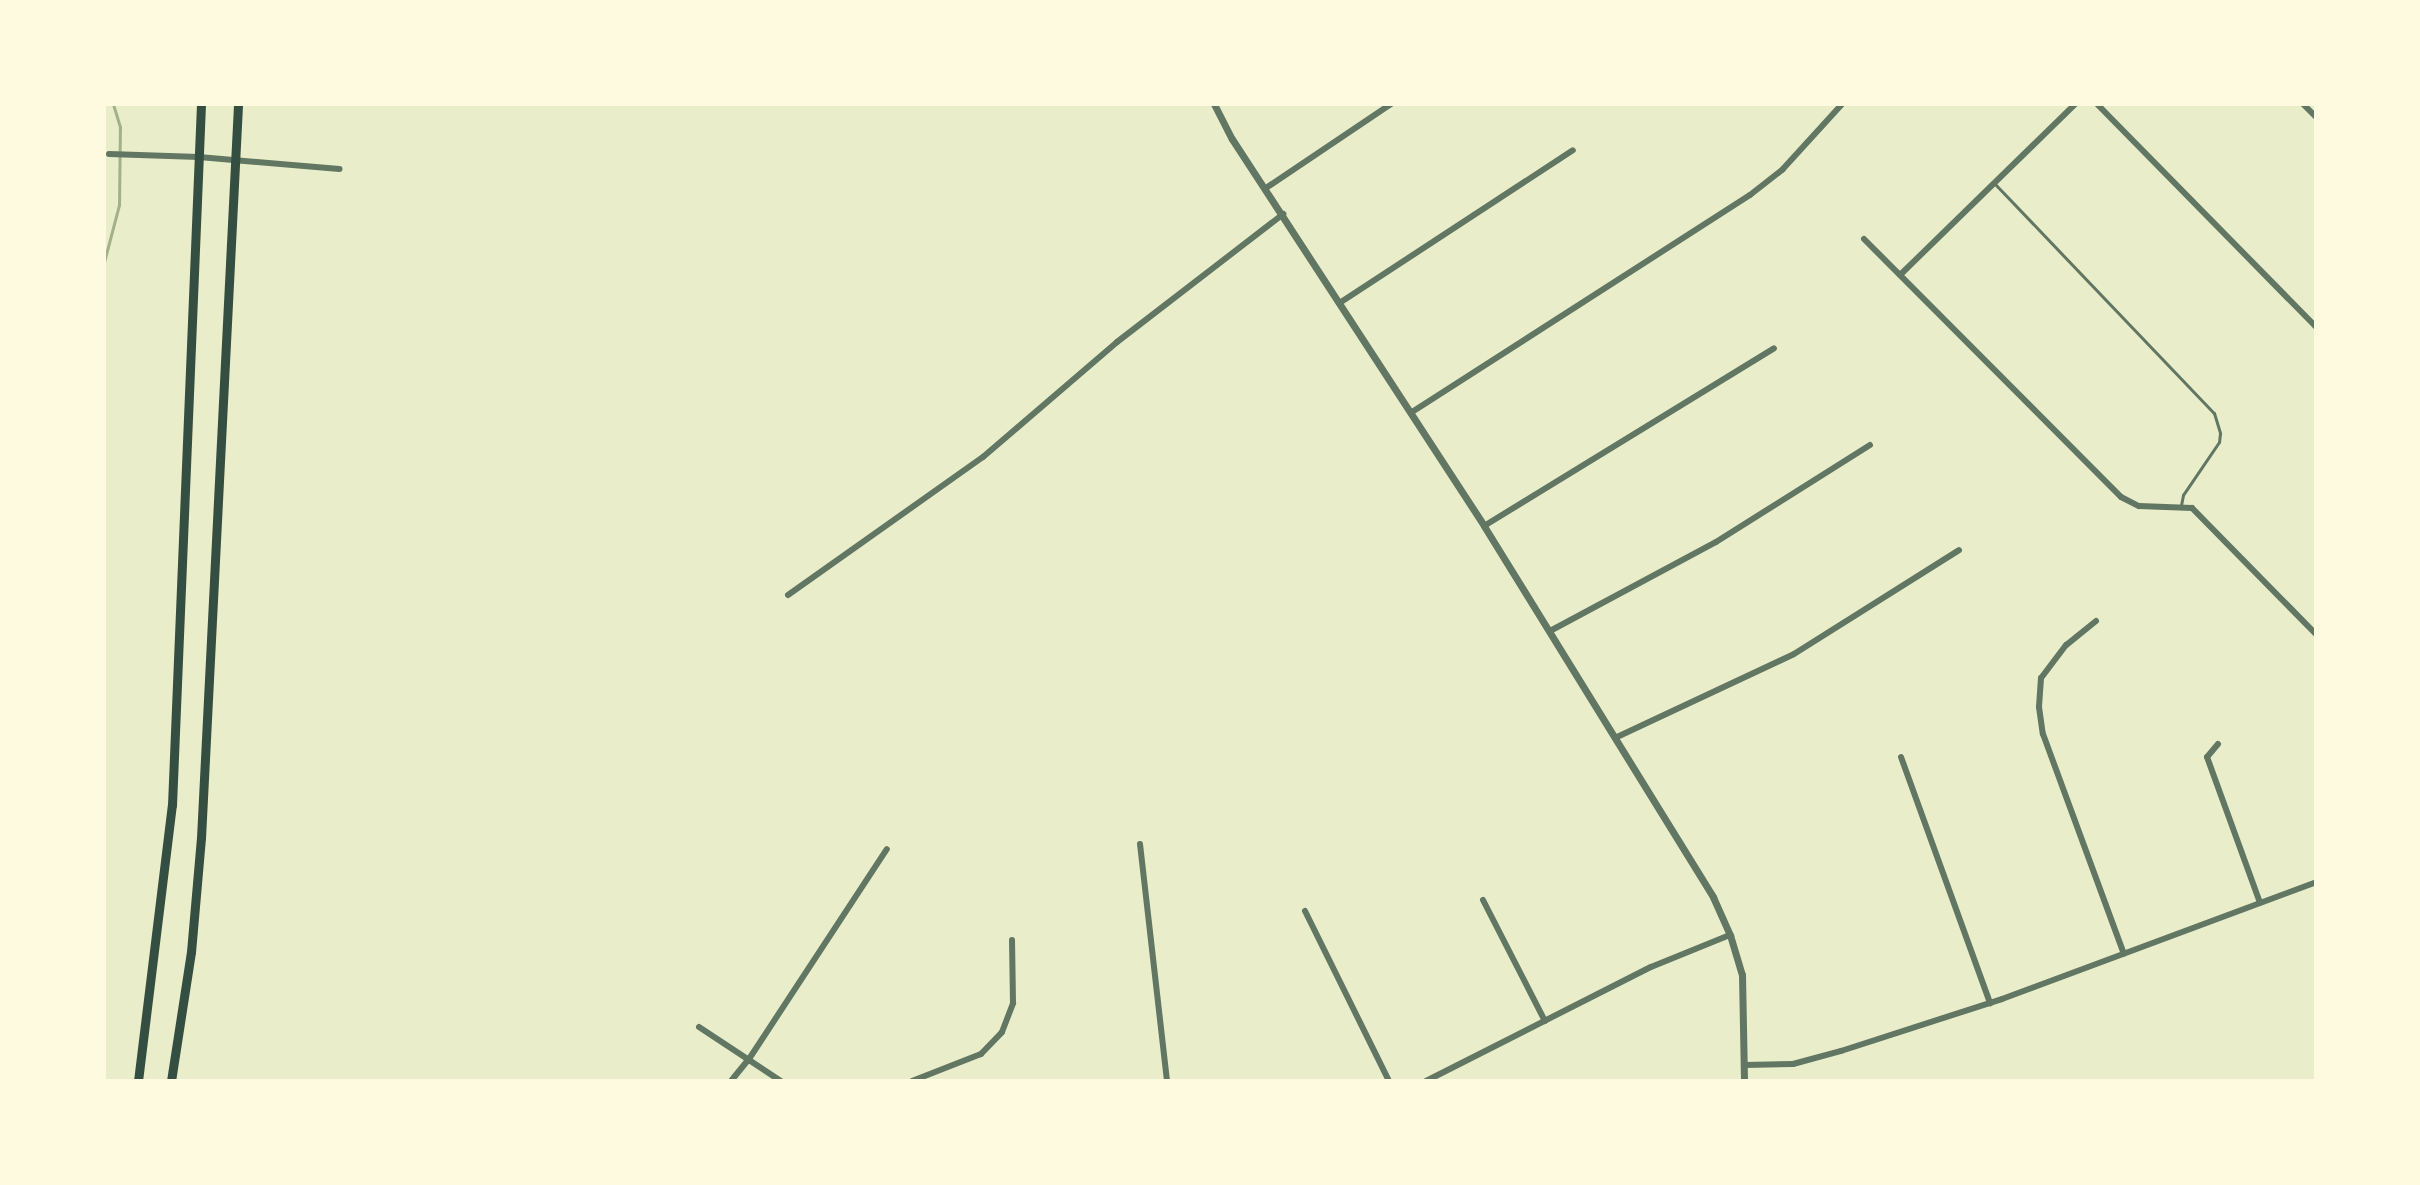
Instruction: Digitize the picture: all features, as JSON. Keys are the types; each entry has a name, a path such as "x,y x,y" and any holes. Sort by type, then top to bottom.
{"highway":[{"path":"138,1081 172,805 201,104"},
{"path":"171,1081 191,952 201,838 238,104"}],"street":[{"path":"1214,104 1617,737 1713,897 1730,935 1742,975 1744,1081"},
{"path":"1266,188 1391,104"},
{"path":"1412,412 1750,195 1782,170 1842,104"},
{"path":"1900,275 2075,104"},
{"path":"2097,104 2316,327"},
{"path":"2303,104 2316,117"},
{"path":"1341,302 1573,150"},
{"path":"109,154 199,157 339,169"},
{"path":"788,595 983,457 1117,342 1283,214"},
{"path":"1864,239 2121,497 2139,506 2181,505 2198,513 2316,634"},
{"path":"1484,526 1774,348"},
{"path":"1550,631 1716,542 1870,445"},
{"path":"1617,737 1794,654 1959,550"},
{"path":"2096,621 2066,645 2041,678 2039,707 2050,754 2124,954"},
{"path":"2218,744 2207,757 2260,903"},
{"path":"1901,757 1990,1003"},
{"path":"1140,844 1167,1081"},
{"path":"731,1081 749,1059 887,849"},
{"path":"1745,1065 1793,1064 1990,1003 2316,882"},
{"path":"1483,900 1545,1021"},
{"path":"1305,911 1389,1081"},
{"path":"1426,1081 1677,954 1730,935"},
{"path":"912,1081 981,1054 1002,1032 1013,1003 1012,940"},
{"path":"699,1027 781,1081"}],"lane":[{"path":"1995,184 2214,413 2219,442 2183,495 2181,505"}],"waterway":[{"path":"104,262 119,205 120,127 113,104"}]}
